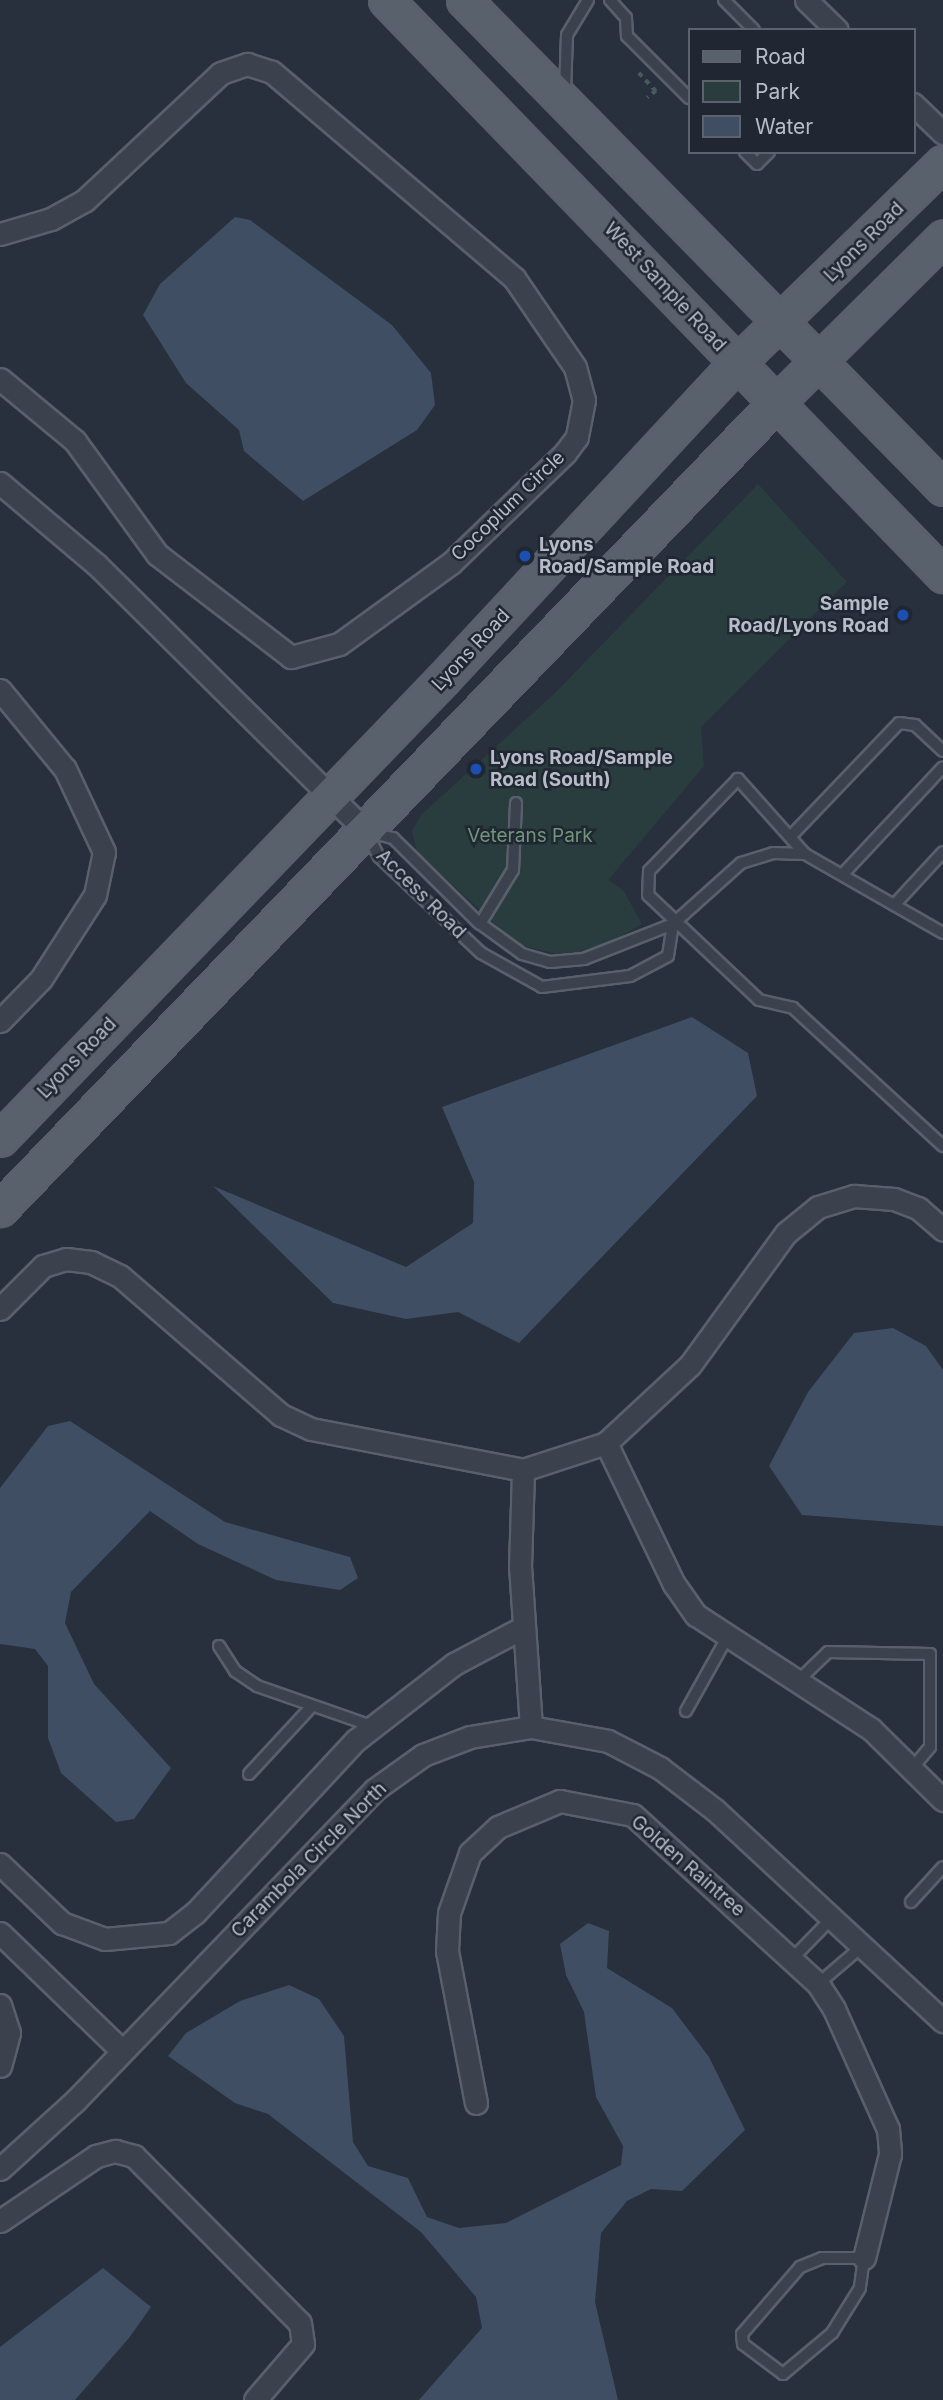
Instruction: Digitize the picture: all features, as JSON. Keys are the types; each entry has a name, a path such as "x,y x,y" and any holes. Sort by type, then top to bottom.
{"main road":[{"name":"West Sample Road","path":"386,0 737,363 774,405 943,575"},
{"path":"464,0 783,320 818,361 943,488"},
{"name":"Lyons Road","path":"0,1139 331,796 737,363 943,163"},
{"path":"0,1209 774,405 943,238"}],"street":[{"path":"806,0 834,28"},
{"name":"Cocoplum Circle","path":"0,234 51,219 84,201 221,73 247,64 272,72 514,278 575,367 584,400 577,437 565,453 451,563 339,644 291,657 157,554 75,441 0,379"},
{"path":"915,106 943,133"},
{"path":"0,483 97,565 366,831"},
{"path":"0,690 65,769 104,852 95,895 41,979 0,1021"},
{"path":"0,1309 43,1266 66,1259 91,1262 120,1276 281,1415 311,1429 523,1470 606,1443 690,1365 786,1233 818,1207 854,1196 894,1199 918,1208 943,1230"},
{"path":"606,1443 674,1584 696,1615 801,1678 913,1767 943,1800"},
{"path":"523,1470 524,1627 530,1727"},
{"path":"0,1864 62,1923 105,1939 169,1933 373,1726 454,1664 524,1627"},
{"name":"Carambola Circle North","path":"0,2169 122,2051 374,1790 423,1755 471,1737 530,1727 608,1741 660,1768 715,1810 860,1948 943,2021"},
{"name":"Golden Raintree","path":"476,2102 451,1987 449,1913 470,1853 529,1809 560,1801 633,1815 818,1984 888,2129 888,2165 863,2258"},
{"path":"0,1933 122,2051"},
{"path":"0,2005 9,2033 0,2066"},
{"path":"0,2221 96,2156 115,2151 134,2156 300,2323 303,2344 255,2400"}],"lane":[{"path":"565,102 564,50 588,0"},
{"path":"610,0 626,18 626,36 688,97"},
{"path":"724,0 752,28"},
{"path":"747,154 757,164 767,154"},
{"path":"792,835 899,723 915,725 943,751"},
{"path":"843,874 943,767"},
{"path":"805,854 792,835 738,779 649,871 648,895 673,924 759,1000 793,1008 943,1146"},
{"path":"480,924 513,870 516,803"},
{"name":"Access Road","path":"366,831 393,838 480,924 522,954 550,962 584,960 673,924 741,863 774,853 805,854 896,903 943,933"},
{"name":"Access Road","path":"366,831 379,857 462,936 512,975 542,987 630,976 668,956 673,924"},
{"path":"896,903 943,852"},
{"path":"686,1711 728,1636"},
{"path":"219,1646 235,1671 257,1686 373,1726"},
{"path":"801,1678 828,1652 930,1654 930,1747 913,1767"},
{"path":"249,1774 312,1707"},
{"path":"912,1902 943,1867"},
{"path":"792,1959 830,1920"},
{"path":"818,1984 860,1948"},
{"name":"Golden Raintree","path":"822,2258 863,2258 853,2307 801,2365 783,2374 744,2344 751,2320 800,2267 822,2258"}],"path":[{"path":"635,68 656,91 647,98"}],"green space":[{"name":"Veterans Park","path":"758,484 847,582 701,727 704,766 608,880 623,890 642,924 591,953 557,954 517,944 417,852 412,831 421,815 555,693"}],"water":[{"path":"235,217 250,220 392,325 431,373 435,405 417,430 303,501 244,451 239,430 186,383 143,315 160,284"},
{"path":"692,1017 748,1053 757,1096 519,1343 458,1312 406,1319 333,1303 213,1186 406,1267 473,1223 474,1182 442,1107"},
{"path":"893,1328 926,1346 943,1370 943,1526 802,1515 769,1466 808,1392 854,1333"},
{"path":"70,1421 225,1522 350,1557 358,1578 340,1590 276,1580 198,1544 150,1511 71,1592 65,1623 94,1684 171,1768 134,1819 116,1822 61,1773 48,1738 48,1666 35,1649 0,1644 0,1488 48,1426"},
{"path":"588,1923 609,1931 607,1968 672,2008 709,2057 745,2130 682,2191 651,2189 627,2201 601,2233 595,2302 618,2400 419,2400 482,2328 476,2297 421,2232 268,2114 235,2103 168,2056 186,2033 240,2001 289,1985 319,1999 344,2036 353,2142 368,2166 408,2178 427,2217 459,2228 506,2223 621,2165 623,2146 596,2097 584,2012 566,1975 560,1944"},
{"path":"103,2268 151,2307 129,2338 75,2400 0,2400 0,2347"}],"place":[{"name":"Lyons Road/Sample Road","path":"525,556"},
{"name":"Sample Road/Lyons Road","path":"903,615"},
{"name":"Lyons Road/Sample Road (South)","path":"476,769"}]}
